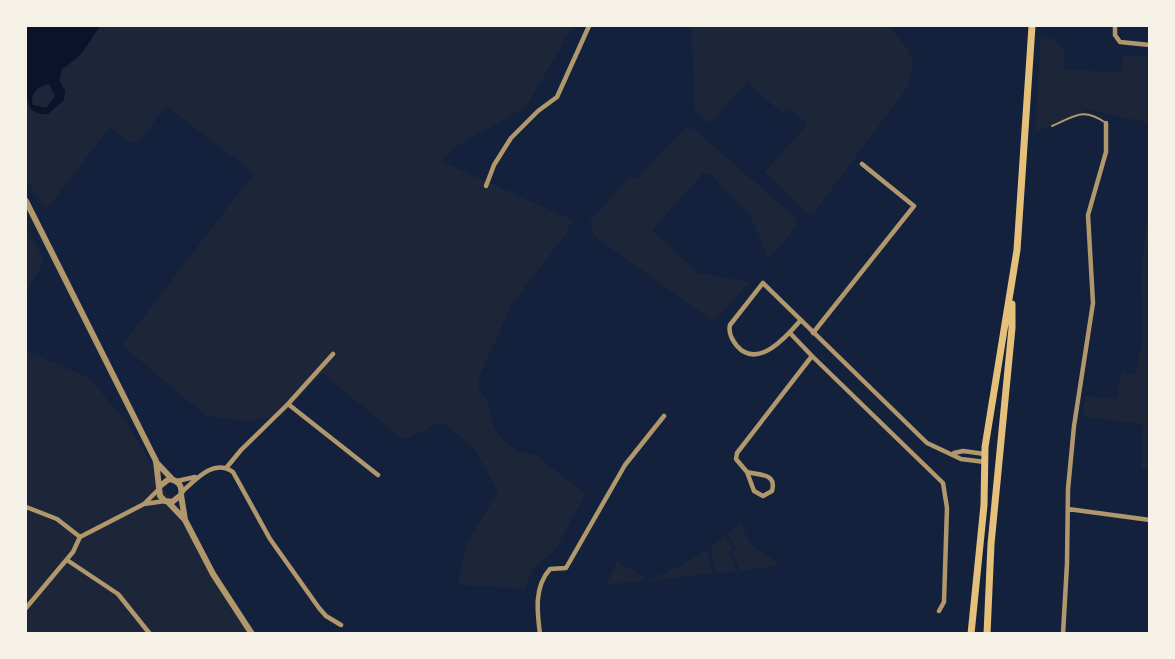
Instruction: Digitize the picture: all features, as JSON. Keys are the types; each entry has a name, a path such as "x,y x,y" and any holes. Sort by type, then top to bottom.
{"main road":[{"path":"971,633 984,505 987,427 1017,250 1032,26"},
{"path":"987,633 991,544 1012,328 1012,288"},
{"path":"985,454 1000,455"},
{"path":"985,462 999,464"}],"street":[{"path":"486,186 494,165 511,138 538,111 557,97 589,26"},
{"path":"1114,26 1115,35 1120,42 1149,45"},
{"path":"1063,633 1074,426 1093,303 1088,215 1106,152 1106,123"},
{"path":"813,333 914,206 862,164"},
{"path":"26,201 156,461 175,480 182,494 185,520"},
{"path":"800,321 774,348 751,354 740,350 733,342 729,331 730,325 763,284 927,442 954,453 961,459 985,462"},
{"path":"790,333 943,483 947,508 944,602 939,611"},
{"path":"227,467 333,354"},
{"path":"747,472 771,478 774,484 770,494 763,496 756,494 747,472 736,459 737,453 812,356"},
{"path":"288,404 378,475"},
{"path":"540,633 538,595 546,574 550,569 566,568 624,465 664,416"},
{"path":"954,453 963,451 985,454"},
{"path":"156,461 160,496 185,520 213,574 252,633"},
{"path":"144,504 176,501 198,477 217,466 227,467 233,472 270,539 319,608 326,616 341,625"},
{"path":"26,608 67,560 80,537 144,504 165,480 198,477"},
{"path":"26,507 57,519 80,537"},
{"path":"1068,509 1149,520"},
{"path":"67,560 118,594 147,632"}],"lane":[{"path":"1052,126 1081,114 1094,115 1106,123"}],"shaded area":[{"path":"26,26 100,26 80,55 62,69 59,80 65,91 64,100 48,114 41,114 31,110 26,95","holes":["49,84 55,96 46,108 33,105 33,94 45,85"]},
{"path":"100,26 573,26 526,107 456,146 441,161 572,220 566,234 512,304 479,377 479,390 486,398 494,428 504,442 519,451 537,456 585,494 556,549 533,568 525,589 458,583 467,543 498,492 474,448 442,422 404,440 322,373 282,416 248,421 206,416 122,345 254,173 166,106 141,140 129,143 110,127 46,210 26,179 26,95 31,110 41,114 65,91 59,80 62,69 80,55"},
{"path":"691,26 888,26 908,49 913,62 909,85 813,214 805,211 765,172 807,124 789,108 783,114 747,82 710,123 695,111"},
{"path":"1041,35 1053,39 1064,51 1064,69 1121,73 1123,56 1149,57 1149,123 1088,109 1035,132"},
{"path":"49,84 55,96 46,108 32,105 31,101 36,89"},
{"path":"686,126 695,130 797,219 796,227 769,259 750,215 709,173 703,173 652,230 698,273 749,282 716,320 710,319 594,236 590,221 631,175 637,179"},
{"path":"1149,203 1149,470 1141,469 1143,424 1083,417 1085,396 1116,399 1122,371 1135,374 1142,342 1141,273"},
{"path":"26,225 44,261 26,294"},
{"path":"26,351 88,377 126,421 249,633 26,633"},
{"path":"739,525 752,546 775,561 777,566 740,571 732,552 736,548 727,534"},
{"path":"725,536 733,548 729,552 737,571 719,573 716,572 711,547"},
{"path":"707,550 712,573 649,581 682,565"},
{"path":"617,562 645,577 639,581 606,585"}]}
